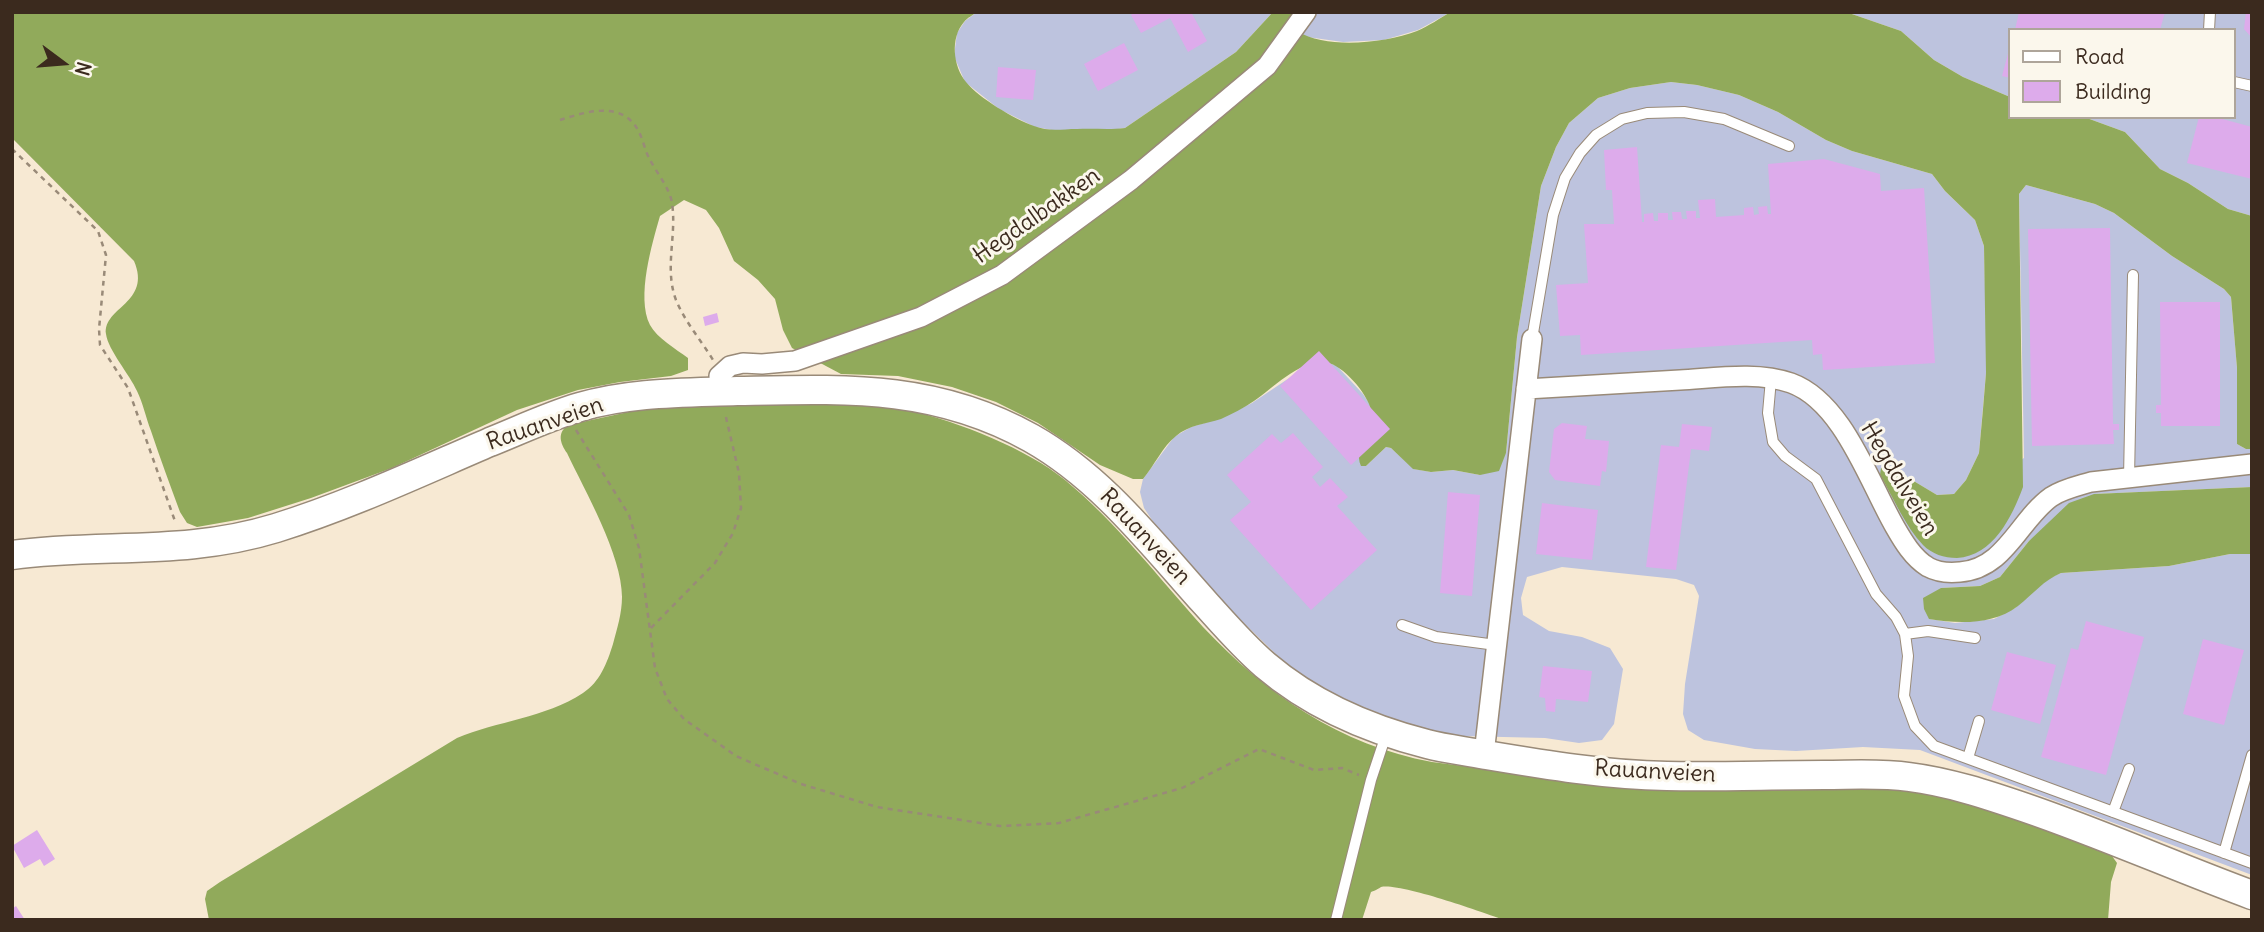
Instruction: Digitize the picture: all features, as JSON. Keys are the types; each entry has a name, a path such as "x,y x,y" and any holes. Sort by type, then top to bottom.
{"main road":[{"name":"Rauanveien","path":"12,555 41,551 184,547 229,540 276,528 361,497 565,412 631,397 720,384 899,393 947,403 1006,425 1058,455 1097,485 1123,511 1265,665 1309,697 1386,733 1434,746 1592,770 1666,776 1913,777 1968,790 2047,815 2252,895"}],"street":[{"name":"Hegdalbakken","path":"720,384 730,366 795,361 921,317 1002,275 1131,180 1268,66 1306,12"},
{"path":"1483,754 1532,338"},
{"name":"Hegdalveien","path":"1526,389 1743,376 1790,383 1812,393 1827,408 1849,440 1877,497 1906,545 1930,568 1946,572 1977,569 1999,555 2052,496 2071,488 2091,482 2252,464"}],"lane":[{"path":"1532,338 1553,215 1565,178 1580,153 1596,135 1622,119 1647,113 1684,113 1724,119 1789,146"},
{"path":"2129,478 2133,275"},
{"path":"1771,379 1768,413 1773,442 1785,456 1816,479 1876,594 1896,617 1905,634 1908,656 1904,696 1915,726 1934,746 2252,863"},
{"path":"1402,625 1436,638 1496,645"},
{"path":"1905,634 1928,631 1975,638"},
{"path":"1968,758 1979,721"},
{"path":"1336,920 1371,780 1386,733"},
{"path":"2224,853 2252,755"},
{"path":"2113,812 2129,769"}],"path":[{"path":"560,120 588,111 603,110 623,116 638,129 645,150 672,202 670,269 676,299 712,358 739,472 741,508 733,533 715,562 651,628"},
{"path":"12,149 98,231 106,254 100,345 128,388 184,547"},
{"path":"565,412 629,515 639,548 655,668 667,699 684,719 736,756 801,784 877,807 1000,826 1059,822 1182,788 1259,749 1314,770 1342,768 1371,780"}],"shaded area":[{"path":"977,12 1273,12 1236,52 1125,128 1105,131 1057,131 1035,127 999,109 965,82 954,56 957,33 965,21"},
{"path":"1296,12 1451,12 1418,30 1384,40 1343,42 1307,37 1297,31"},
{"path":"1846,12 2252,12 2252,216 2228,209 2188,183 2160,169 2125,132 2089,119 2236,119 2236,28 2008,28 2008,96 1963,77 1934,60 1901,31"},
{"path":"1671,82 1739,95 1852,151 1932,174 1945,191 1975,220 1984,246 1986,327 1986,373 1979,453 1966,480 1954,494 1937,495 1892,466 1911,528 2024,458 2019,194 2026,185 2095,204 2114,213 2172,256 2224,289 2231,297 2237,368 2237,444 2252,449 2252,487 2095,494 2029,541 2000,577 1980,586 1941,588 1930,619 1955,623 1994,619 2015,608 2047,579 2061,573 2169,566 2230,554 2252,554 2252,875 1920,750 1863,747 1796,751 1755,749 1704,740 1688,730 1683,714 1699,596 1694,585 1676,579 1562,567 1527,577 1521,598 1523,615 1549,631 1582,637 1610,648 1623,669 1614,724 1602,740 1579,743 1545,738 1462,736 1398,723 1324,689 1287,665 1216,596 1158,529 1144,508 1140,492 1143,479 1174,437 1191,427 1221,418 1252,403 1313,362 1327,362 1337,366 1371,406 1366,466 1386,447 1391,448 1414,469 1431,472 1453,470 1480,475 1506,453 1517,337 1541,186 1556,147 1569,123 1598,98 1630,88"}],"green space":[{"path":"12,12 977,12 964,22 955,44 958,68 966,82 979,95 1007,113 1034,126 1055,130 1125,128 1236,52 1273,12 1296,12 1297,31 1310,37 1324,41 1356,43 1389,39 1417,31 1451,12 1846,12 1901,31 1934,60 1963,77 2008,96 2008,119 2089,119 2125,132 2160,169 2188,183 2228,209 2252,216 2252,449 2237,444 2237,368 2231,297 2224,289 2172,256 2114,213 2095,204 2026,185 2019,194 2023,487 2007,522 1991,543 1981,550 1970,556 1957,558 1930,551 1911,529 1880,475 1881,468 1892,466 1937,495 1954,494 1966,480 1979,453 1986,373 1984,246 1975,220 1945,191 1932,174 1852,151 1739,95 1671,82 1630,88 1598,98 1569,123 1556,147 1541,186 1517,337 1506,453 1499,471 1480,475 1453,470 1431,472 1413,469 1391,448 1386,447 1366,466 1361,466 1359,458 1370,419 1369,404 1350,377 1337,366 1323,362 1296,370 1254,401 1221,419 1181,432 1171,440 1143,479 1133,479 1100,465 1038,423 996,402 952,387 898,376 841,374 792,348 783,330 775,299 758,280 734,261 719,228 706,210 684,200 660,216 647,270 645,300 646,313 653,330 688,358 688,370 671,376 578,390 517,410 392,468 311,498 248,518 197,527 187,523 180,512 139,396 106,334 112,317 137,286 138,275 134,261 12,138"},
{"path":"805,403 911,411 970,429 1032,458 1065,480 1102,514 1203,627 1252,674 1307,713 1366,743 1432,762 1620,786 1886,786 1936,794 2010,815 2112,856 2117,863 2111,882 2108,920 1504,920 1405,889 1381,887 1371,892 1362,920 209,920 205,899 207,891 220,882 457,738 553,708 589,689 598,678 608,658 619,621 622,597 620,580 601,524 561,442 562,431 568,425 647,408"},
{"path":"2252,487 2252,554 2230,554 2169,566 2061,573 2044,583 2018,606 1987,620 1952,622 1929,619 1924,609 1923,598 1941,588 1980,586 2000,577 2029,541 2069,503 2094,494"}],"building":[{"path":"1135,12 1191,12 1207,41 1188,52 1170,18 1141,33 1131,15"},
{"path":"2019,12 2165,12 2161,28 2015,28"},
{"path":"2246,12 2252,12 2252,38 2244,29"},
{"path":"1124,43 1138,70 1098,91 1084,64"},
{"path":"2008,54 2008,78 2002,76"},
{"path":"998,67 1036,70 1033,100 996,97"},
{"path":"2198,119 2222,119 2252,127 2252,179 2187,163"},
{"path":"1637,147 1642,222 1644,214 1653,213 1654,221 1658,221 1658,213 1668,213 1668,220 1673,220 1672,212 1681,212 1682,219 1687,219 1686,211 1696,211 1696,218 1700,218 1698,200 1715,199 1716,217 1744,215 1744,208 1753,207 1754,215 1759,214 1758,207 1767,206 1768,214 1771,214 1768,164 1824,159 1880,174 1881,191 1924,188 1935,363 1823,370 1822,354 1813,355 1812,340 1581,355 1580,335 1560,336 1556,285 1588,283 1584,224 1614,224 1612,190 1606,190 1604,150"},
{"path":"2110,228 2113,424 2119,424 2119,430 2113,430 2114,444 2032,446 2028,229"},
{"path":"2160,302 2220,302 2220,426 2161,426 2161,413 2156,413 2156,405 2161,405"},
{"path":"717,313 719,322 705,326 703,317"},
{"path":"1319,351 1390,429 1351,465 1280,386"},
{"path":"1562,423 1587,426 1585,439 1609,441 1606,472 1602,471 1600,486 1555,480 1549,472 1554,429"},
{"path":"1682,424 1712,427 1709,451 1691,449 1676,570 1646,567 1661,445 1679,447"},
{"path":"1293,433 1323,467 1312,477 1320,487 1330,478 1348,497 1337,506 1377,550 1311,610 1230,520 1251,502 1227,475 1272,434 1281,443"},
{"path":"1448,492 1480,495 1472,596 1440,593"},
{"path":"1542,503 1598,510 1592,560 1536,554"},
{"path":"2086,621 2144,637 2106,775 2041,757 2071,648 2078,650"},
{"path":"2203,639 2244,650 2224,725 2183,714"},
{"path":"2007,652 2056,665 2040,724 1991,710"},
{"path":"1543,666 1592,671 1588,702 1556,699 1555,712 1546,711 1545,698 1539,697"},
{"path":"37,830 55,859 44,866 40,859 24,868 12,846"},
{"path":"16,906 25,920 12,920 12,909"}]}
